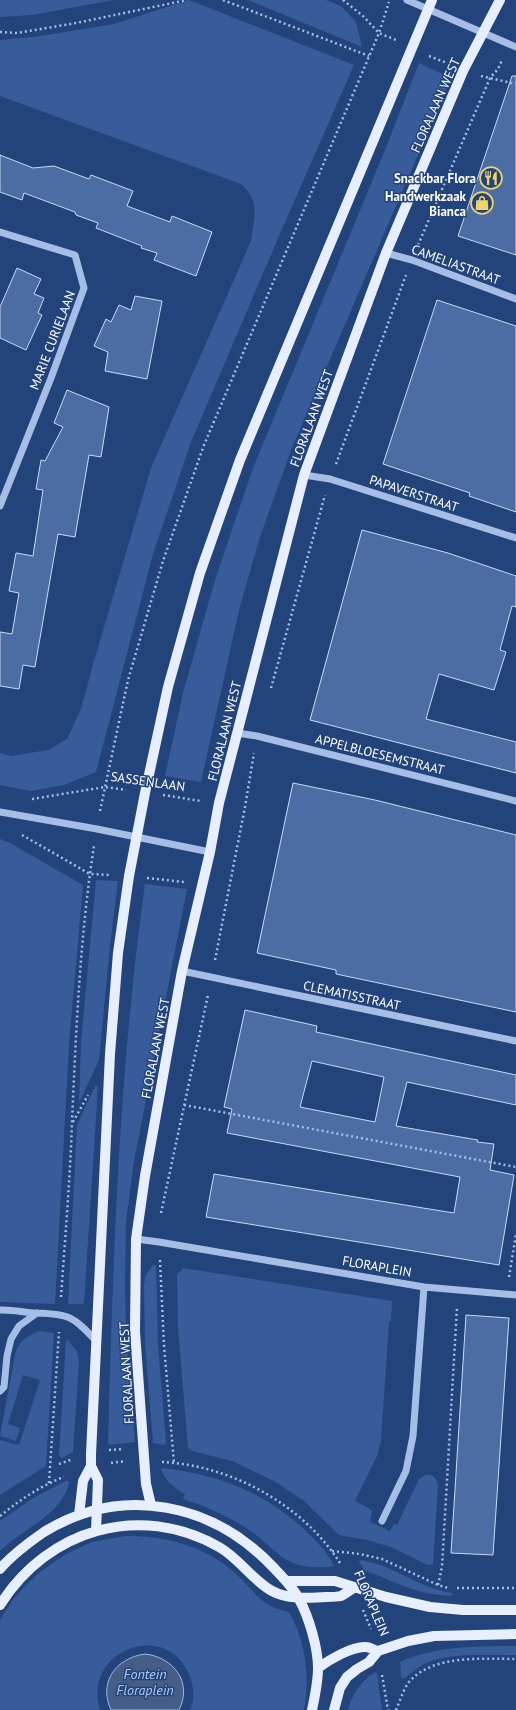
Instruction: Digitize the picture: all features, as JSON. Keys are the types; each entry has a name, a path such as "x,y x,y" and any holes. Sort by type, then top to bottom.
{"main road":[{"name":"FLORALAAN WEST","path":"151,1505 146,1484 135,1332 136,1239 146,1168 182,971 220,803 304,475 386,253 463,71 500,0"},
{"name":"FLORALAAN WEST","path":"97,1510 98,1480 92,1466 96,1341 110,1054 118,953 144,793 168,688 200,573 240,460 430,5"},
{"name":"FLORALAAN WEST","path":"78,1515 83,1481 92,1466"},
{"path":"0,1569 28,1542 51,1528 78,1515 97,1510 117,1505 151,1505 182,1511 202,1517 240,1537 259,1553 286,1581 299,1598 312,1632 318,1668 312,1710"},
{"path":"96,1531 97,1510"},
{"path":"0,1605 20,1580 46,1557 71,1540 96,1531 141,1524 181,1530 220,1547 272,1591 299,1598 340,1596 354,1588"},
{"path":"286,1581 335,1581 354,1588 430,1607 463,1610 516,1610"},
{"path":"318,1668 332,1659 355,1649 365,1647 378,1651 434,1636 516,1634"},
{"path":"334,1710 340,1688 351,1673 369,1662 378,1651"}],"street":[{"path":"407,0 430,5 516,48"},
{"name":"MARIE CURIELAAN","path":"0,232 75,255 84,288 51,378 0,506"},
{"name":"CAMELIASTRAAT","path":"386,253 412,260 516,299"},
{"name":"PAPAVERSTRAAT","path":"304,475 330,479 516,538"},
{"name":"APPELBLOESEMSTRAAT","path":"237,732 516,801"},
{"path":"0,812 97,829 210,852"},
{"name":"CLEMATISSTRAAT","path":"182,971 516,1041"},
{"name":"FLORAPLEIN","path":"136,1239 424,1287 413,1436 406,1471 382,1521"},
{"path":"424,1287 516,1295"},
{"path":"0,1310 37,1313 48,1312 69,1316 78,1322 96,1341"},
{"path":"0,1391 4,1387 7,1356 11,1339 19,1326 37,1313"}],"path":[{"path":"0,32 18,33 76,23 187,0"},
{"path":"223,0 369,56"},
{"path":"343,0 363,16 379,33"},
{"path":"61,1304 72,1123 75,1043 90,874 105,787 128,680 163,561 204,445 379,33 390,0"},
{"path":"270,691 330,479 412,260 490,78 498,69 509,44"},
{"path":"159,1242 160,1219 211,978 245,807 257,736"},
{"name":"SASSENLAAN","path":"27,799 105,787 245,807"},
{"path":"184,1105 516,1167"},
{"path":"507,1295 516,1234"},
{"name":"FLORAPLEIN","path":"159,1242 164,1345 174,1463 224,1475 244,1482 293,1512 332,1551 354,1588 369,1623 378,1651 388,1710"},
{"path":"438,1585 442,1567 458,1290"},
{"path":"50,1482 59,1335"},
{"path":"108,1450 128,1449"},
{"path":"59,1464 73,1459"},
{"path":"107,1463 129,1461"},
{"path":"0,1516 17,1502 50,1482 64,1477"},
{"path":"332,1551 360,1554 382,1559 438,1585 451,1588 516,1588"},
{"path":"396,1710 404,1690 410,1682 426,1669 439,1663 451,1661 516,1659"}],"shaded area":[{"path":"0,0 114,0 32,15 0,17"},
{"path":"189,0 354,65 191,442 153,554 96,772 64,785 31,791 0,785 0,753 11,756 48,750 67,739 81,709 151,468 251,241 255,210 251,197 241,184 0,96 0,40 34,37 114,24"},
{"path":"248,0 326,0 341,6 356,22 362,47"},
{"path":"419,63 451,78 291,450 259,540 239,610 201,782 165,776 183,693 215,580 253,468 383,155"},
{"path":"0,839 10,843 83,885 69,1044 55,1304 0,1302"},
{"path":"96,880 118,881 99,1060 79,1103 81,1042"},
{"path":"145,884 187,889 134,1161 126,1222 126,1328 135,1442 110,1445 108,1443 115,1233 123,1093 136,954"},
{"path":"95,1086 98,1087 84,1303 69,1304 77,1125"},
{"path":"153,1265 156,1266 158,1344 166,1443 164,1445 153,1443 145,1343 144,1284 146,1275"},
{"path":"183,1268 392,1301 391,1321 389,1321 381,1441 377,1456 355,1501 372,1511 370,1522 390,1531 394,1524 397,1525 419,1479 425,1475 434,1477 438,1486 433,1564 428,1565 391,1547 367,1540 339,1535 304,1501 274,1481 232,1461 192,1451 188,1448 178,1328 177,1275"},
{"path":"41,1331 54,1333 46,1466 0,1495 0,1440 19,1445 40,1380 23,1375 8,1424 20,1428 16,1441 0,1436 16,1350 24,1339"},
{"path":"68,1340 77,1351 79,1362 73,1452 62,1458 59,1456 66,1341"},
{"path":"161,1468 182,1471 220,1480 256,1495 289,1516 305,1530 317,1542 332,1561 334,1566 303,1566 285,1559 245,1527 215,1511 183,1499 185,1494 170,1483 164,1476"},
{"path":"66,1481 69,1481 69,1483 65,1494 50,1513 0,1551 0,1521 33,1498"},
{"path":"126,1536 141,1536 169,1540 210,1555 234,1572 264,1602 274,1608 289,1612 295,1623 303,1647 305,1660 307,1685 304,1710 190,1710 193,1698 192,1685 190,1677 179,1659 164,1649 147,1645 130,1648 115,1657 103,1671 98,1689 100,1710 0,1710 0,1620 12,1601 40,1572 66,1554 92,1542"},
{"path":"361,1560 384,1567 428,1586 452,1593 452,1596 419,1591 365,1571 359,1562"},
{"path":"516,1646 516,1655 469,1655 434,1660 416,1669 404,1679 401,1678 400,1662 429,1652 457,1648"},
{"path":"375,1672 377,1674 382,1710 348,1710 358,1688 365,1679"}],"water":[{"name":"Fontein Floraplein","path":"145,1654 164,1660 178,1673 184,1690 183,1700 179,1710 111,1710 107,1690 108,1681 112,1673 126,1660"}],"building":[{"path":"512,76 516,76 516,255 458,236"},
{"path":"0,155 33,168 54,166 89,179 91,175 133,191 127,206 170,222 172,216 212,232 196,276 154,260 157,253 141,248 142,246 96,228 98,223 76,215 75,212 24,193 22,200 0,192"},
{"path":"17,268 41,279 34,294 44,298 38,313 42,315 26,350 0,338 0,307"},
{"path":"135,296 162,301 147,379 105,371 108,352 94,346 106,319 111,322 119,305 131,310"},
{"path":"437,300 516,326 516,512 469,496 470,493 383,464"},
{"path":"67,390 109,407 101,457 89,455 75,537 58,534 35,667 23,665 19,689 0,686 0,632 12,634 19,593 9,591 16,553 33,556 43,490 36,489 41,460 45,461 63,427 54,423"},
{"path":"362,530 448,553 516,576 516,607 512,606 500,650 506,652 494,690 439,674 426,719 516,742 516,773 310,720"},
{"path":"293,783 375,800 516,835 516,1012 336,974 336,970 257,953"},
{"path":"245,1010 317,1026 316,1032 516,1075 516,1105 407,1082 396,1126 494,1144 490,1170 514,1175 499,1265 206,1217 214,1174 454,1213 460,1177 227,1133 232,1109 224,1107","holes":["312,1061 384,1077 375,1122 300,1107"]},
{"path":"466,1315 509,1318 493,1555 451,1553"}],"place":[{"name":"Snackbar Flora","path":"491,178"},
{"name":"Handwerkzaak Bianca","path":"482,203"}]}
